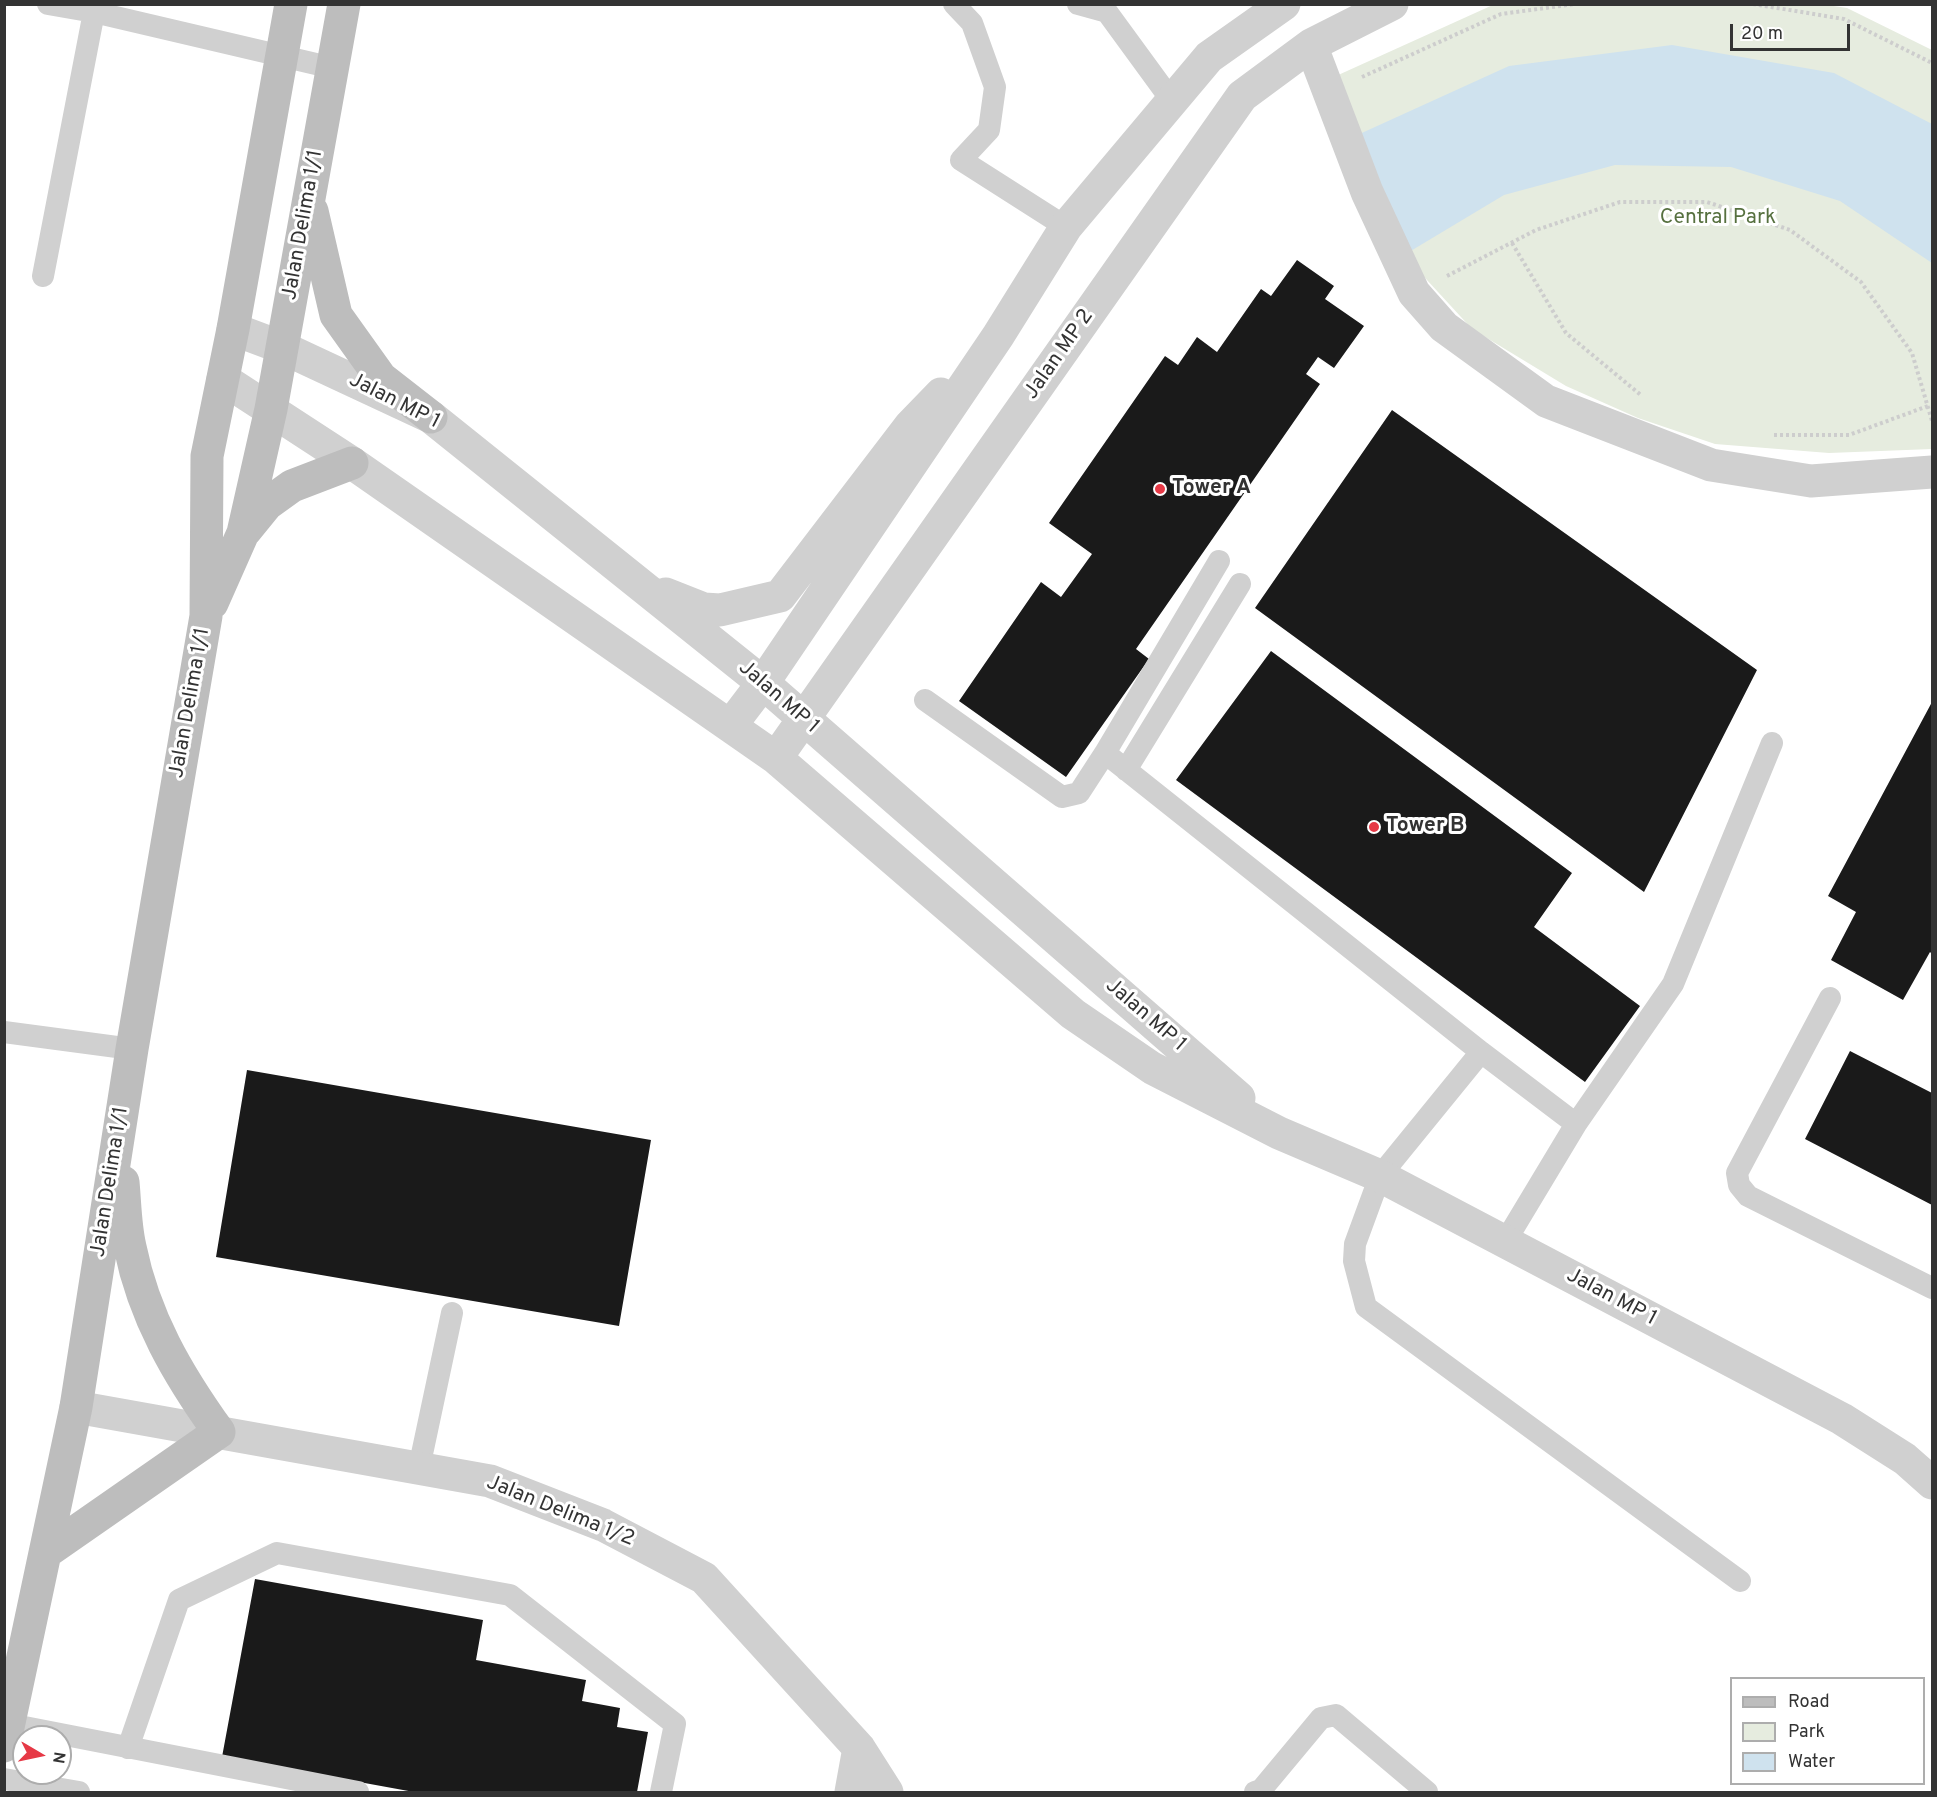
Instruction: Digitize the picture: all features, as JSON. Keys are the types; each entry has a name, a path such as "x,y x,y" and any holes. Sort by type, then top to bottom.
{"street":[{"name":"Jalan Delima 1/1","path":"7,1735 76,1407 132,1049 206,616 207,456 233,328 291,4"},
{"name":"Jalan Delima 1/1","path":"206,616 243,533 271,409 344,4"},
{"path":"731,725 763,683 998,336 1066,227 1209,57 1284,4"},
{"name":"Jalan MP 2","path":"776,758 1242,96 1311,45 1392,4"},
{"path":"1311,45 1367,192 1414,293 1444,327 1546,401 1711,465 1811,481 1932,472"},
{"path":"309,198 336,315 381,378 431,417"},
{"name":"Jalan MP 1","path":"233,328 281,347 431,417 763,683 1279,1133"},
{"path":"639,584 704,609 720,610 780,596 910,426 998,336"},
{"name":"Jalan MP 1","path":"223,380 352,463 776,758 1073,1014 1152,1068 1279,1133 1380,1176 1842,1419 1905,1460 1932,1483"},
{"path":"243,533 267,504 292,486 352,463"},
{"path":"45,1553 219,1432 183,1381 163,1345 143,1296 129,1246 119,1136"},
{"name":"Jalan Delima 1/2","path":"76,1407 490,1481 603,1525 704,1578 859,1748 887,1792"},
{"path":"859,1748 860,1791"}],"lane":[{"path":"48,4 95,8 333,68"},
{"path":"954,4 972,23 995,87 989,130 961,160 1066,227"},
{"path":"1078,4 1109,8 1172,102"},
{"path":"43,276 95,8"},
{"path":"925,699 1062,797 1079,793 1219,561"},
{"path":"1126,770 1240,584"},
{"path":"1505,1242 1576,1124 1673,984 1772,743"},
{"path":"1105,753 1481,1052 1576,1124"},
{"path":"1830,998 1737,1173 1739,1185 1748,1196 1932,1288"},
{"path":"4,1032 132,1049"},
{"path":"1481,1052 1380,1176 1355,1244 1354,1261 1366,1307 1740,1581"},
{"path":"419,1468 452,1313"},
{"path":"128,1748 179,1600 277,1552 510,1595 675,1724 661,1792"},
{"path":"1255,1792 1261,1790 1321,1719 1336,1715 1427,1792"},
{"path":"7,1735 128,1748 358,1792"},
{"path":"4,1779 79,1792"}],"path":[{"path":"1329,92 1501,14 1575,4"},
{"path":"1753,4 1844,19 1932,63"},
{"path":"1414,293 1536,230 1620,202 1707,202 1790,230 1861,282 1912,353 1932,421"},
{"path":"1512,243 1566,333 1646,399"},
{"path":"1768,435 1849,435 1928,406"}],"green space":[{"name":"Central Park","path":"1495,4 1827,5 1847,8 1932,50 1932,449 1829,453 1715,444 1638,418 1566,386 1472,329 1404,255 1336,76"}],"water":[{"path":"1672,45 1834,73 1932,124 1932,263 1840,201 1731,167 1615,165 1504,195 1404,255 1353,137 1509,66"}],"building":[{"name":"Tower A","path":"1297,260 1334,286 1325,299 1364,326 1334,368 1318,357 1306,374 1320,384 1136,649 1149,659 1066,777 959,701 1041,582 1061,597 1092,554 1049,523 1165,356 1178,365 1197,337 1217,352 1261,289 1271,296"},
{"path":"1392,410 1757,670 1644,892 1255,608"},
{"name":"Tower B","path":"1271,651 1572,873 1534,927 1640,1006 1585,1082 1176,780"},
{"path":"1932,702 1932,954 1930,952 1903,1000 1831,960 1856,912 1828,896"},
{"path":"1850,1051 1932,1093 1932,1205 1805,1139"},
{"path":"247,1070 651,1140 619,1326 216,1257"},
{"path":"255,1579 483,1620 476,1660 586,1680 582,1701 620,1708 617,1727 648,1732 637,1792 414,1792 222,1757"}],"place":[{"name":"Tower A","path":"1160,489"},
{"name":"Tower B","path":"1374,827"}]}
